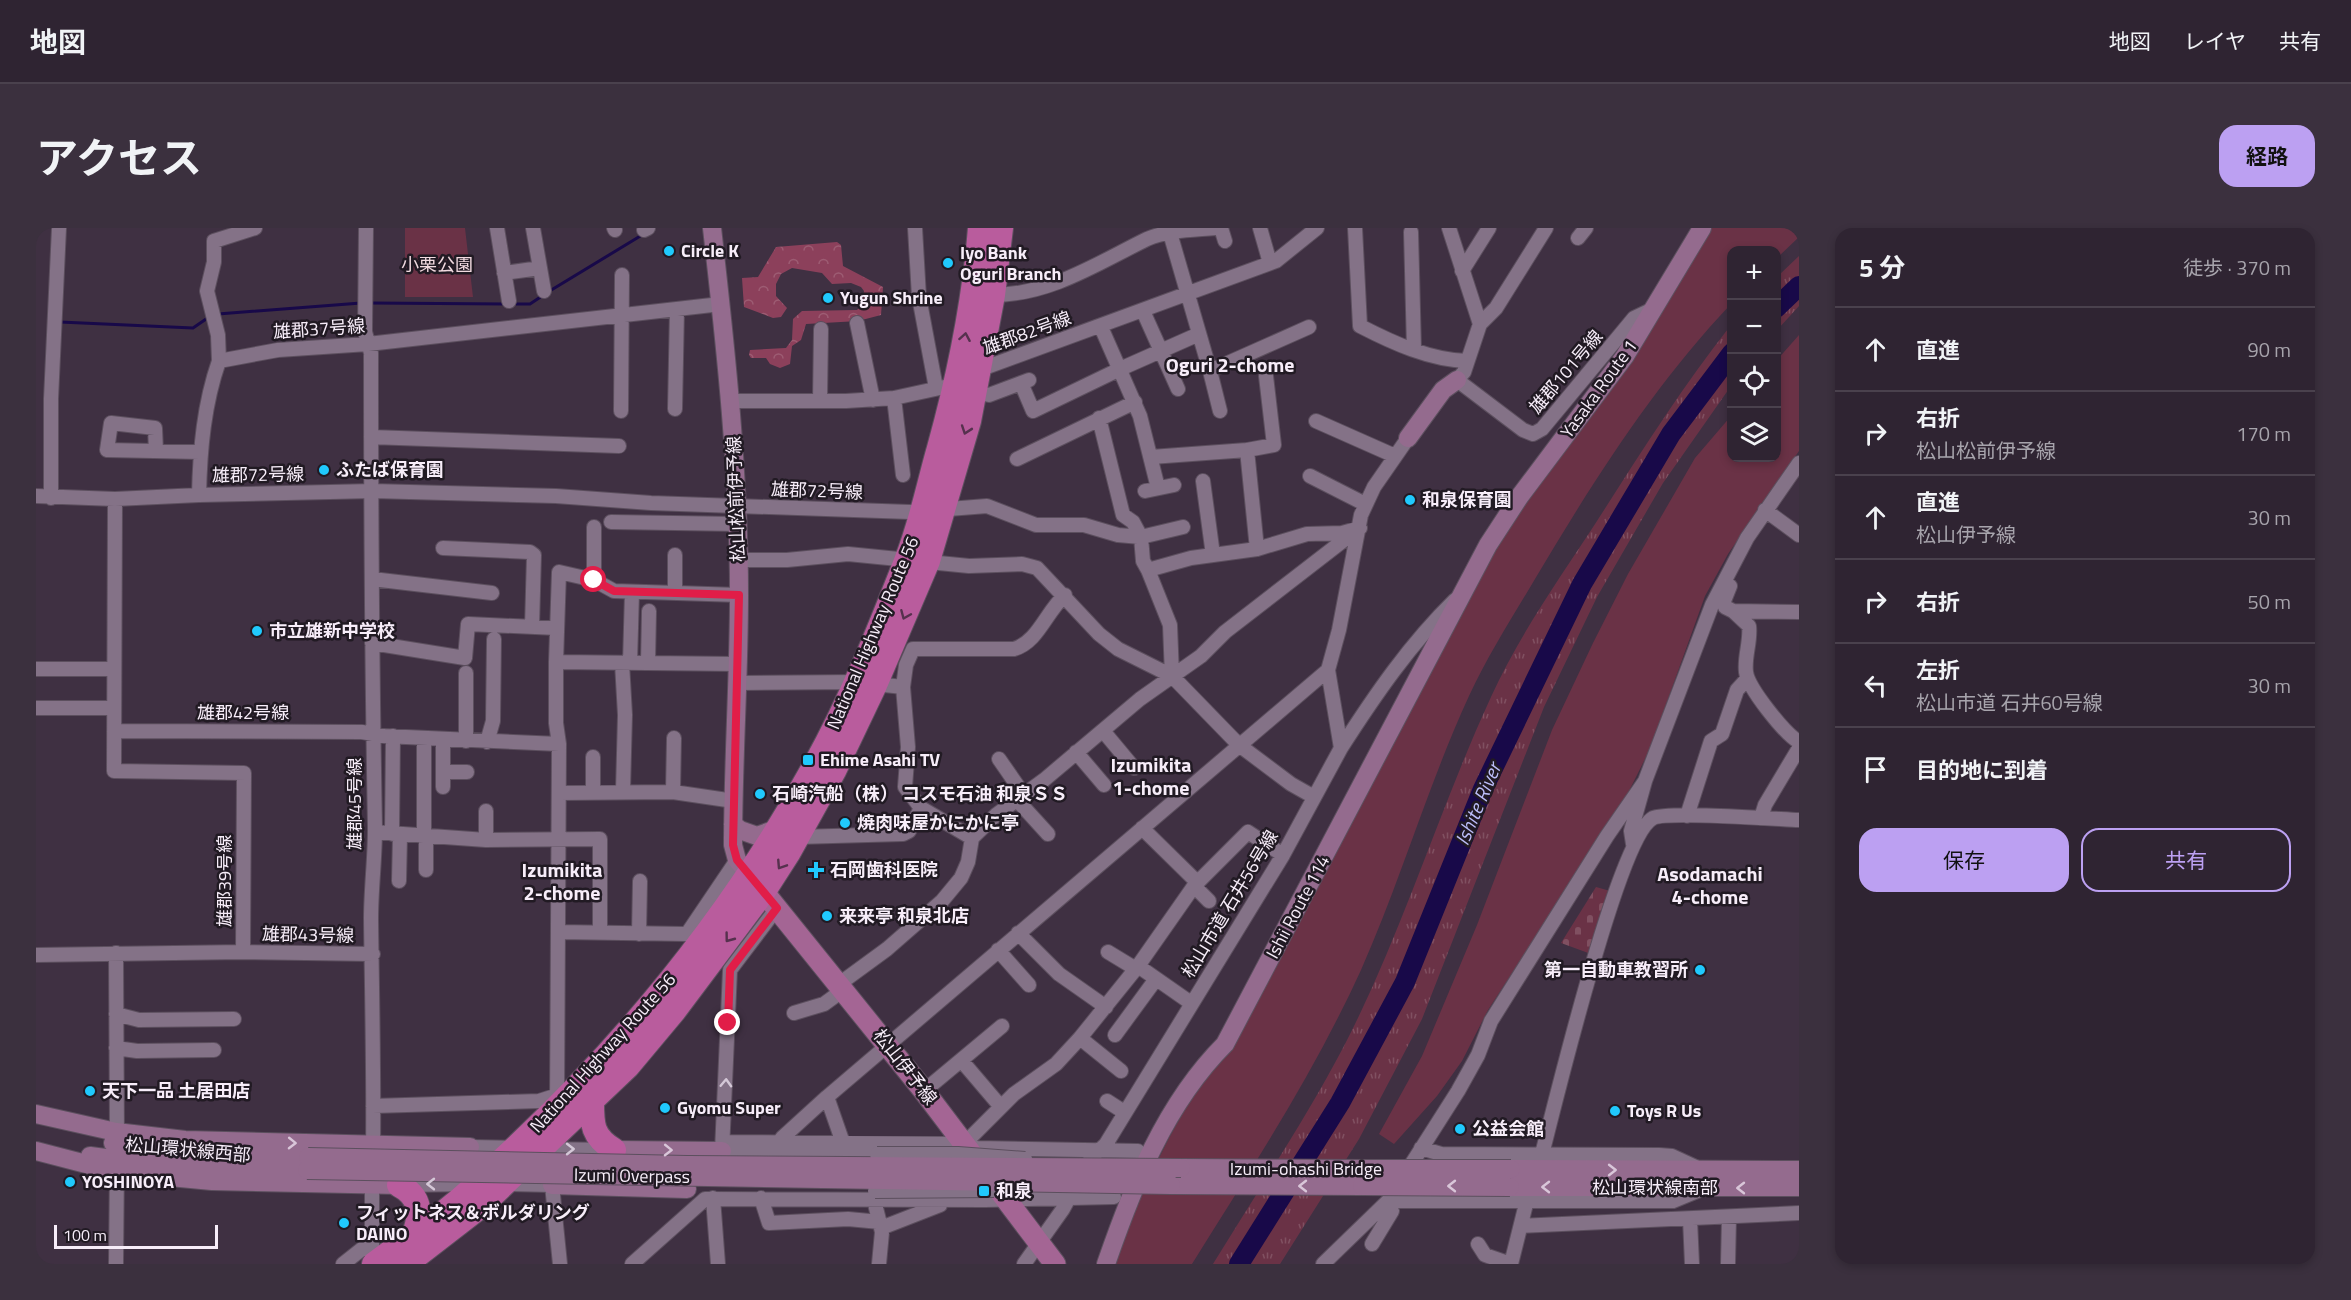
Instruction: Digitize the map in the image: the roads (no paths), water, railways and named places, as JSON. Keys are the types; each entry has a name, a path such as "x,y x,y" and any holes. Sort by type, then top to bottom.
{"highway":[{"name":"National Highway Route 56","path":"373,1256 414,1234 477,1184 564,1095 628,1066 674,1011 788,832 834,771 866,683 917,561 933,510 969,421 961,384 980,228"},
{"name":"National Highway Route 56","path":"961,384 993,295 1002,228"},
{"name":"National Highway Route 56","path":"406,1264 481,1206 541,1149 564,1095"},
{"path":"564,1095 600,1140 614,1150"},
{"path":"399,1185 408,1190 418,1203 419,1213 414,1234"}],"main road":[{"name":"松山伊予線","path":"757,883 924,1091 1055,1264"}],"street":[{"path":"51,498 51,399 59,228"},
{"path":"36,496 115,499 199,495 200,452 206,409 219,361 218,335 207,291 213,261 212,234 255,228"},
{"name":"雄郡45号線","path":"366,228 364,332 372,353 373,490 372,734 375,832 372,888 373,1256"},
{"path":"497,228 509,301"},
{"path":"533,228 544,291"},
{"name":"松山松前伊予線","path":"712,228 732,401 737,506 739,595 733,845 757,883"},
{"path":"915,228 919,297 961,384 990,395 1025,382 1033,411 1198,334"},
{"path":"993,295 1056,285 1149,239 1170,233 1215,228"},
{"path":"1260,228 1270,263"},
{"name":"雄郡82号線","path":"732,401 873,400 961,384 1101,327 1270,263 1317,228"},
{"path":"1355,228 1360,326 1442,359 1467,361"},
{"path":"1450,228 1480,324"},
{"path":"1341,748 1328,670 1339,630 1365,504 1395,456 1443,390 1457,380 1467,361 1480,324 1496,308 1546,228"},
{"name":"Yasaka Route 1","path":"1488,545 1520,496 1625,356 1702,228"},
{"path":"1411,232 1414,349"},
{"path":"1170,233 1221,411"},
{"path":"1462,271 1490,235"},
{"path":"504,273 540,268"},
{"path":"621,411 622,275"},
{"name":"雄郡37号線","path":"219,361 278,350 368,344 721,304"},
{"name":"雄郡101号線","path":"1457,380 1523,430 1533,434 1542,429 1634,318 1655,308"},
{"path":"675,409 677,309"},
{"path":"1143,311 1178,388"},
{"path":"857,323 873,400"},
{"path":"1101,327 1135,402 1151,457 1152,489 1174,484"},
{"path":"1210,371 1309,327"},
{"path":"820,401 821,329"},
{"path":"1151,457 1247,450 1274,445 1265,376"},
{"path":"894,398 903,475"},
{"path":"1017,459 1135,402"},
{"path":"1099,418 1123,514 1133,522 1141,537 1143,561 1170,625 1172,676"},
{"path":"1316,421 1395,456"},
{"path":"371,437 619,446"},
{"path":"1247,450 1257,549"},
{"path":"156,451 200,452"},
{"path":"1633,844 1631,831 1645,782 1712,605 1739,551 1799,463"},
{"path":"1310,476 1365,504"},
{"path":"1203,481 1213,555"},
{"name":"雄郡72号線","path":"199,495 373,490 556,496 737,506 933,510 987,506 1036,525 1084,525 1141,537"},
{"name":"雄郡39号線","path":"115,499 114,771 244,773 243,952 116,953"},
{"path":"1765,510 1799,535"},
{"path":"611,522 737,525"},
{"path":"594,527 594,580"},
{"path":"1141,537 1183,527"},
{"path":"1148,570 1213,555 1257,549 1307,534 1342,533 1360,528"},
{"path":"794,1013 824,1004 836,996 846,979 887,949 942,901 961,878 968,862 972,838 996,814 1104,732 1140,699 1201,656 1226,632 1305,568 1360,528"},
{"name":"Ishii Route 114","path":"1106,1264 1120,1230 1129,1196 1174,1109 1202,1068 1225,1044 1488,545"},
{"path":"443,548 530,552 534,555 532,627"},
{"path":"1739,551 1741,560 1724,601 1725,607 1733,610 1799,612"},
{"path":"738,560 787,560 841,554 969,566 1022,564 1037,568 1111,644 1172,676 1239,745 1291,784 1314,796"},
{"path":"675,555 675,592"},
{"path":"373,1106 440,1106 453,1102 539,1101 564,1095 558,932 559,744 556,723 560,572 594,580 614,591 739,595"},
{"path":"372,579 492,593"},
{"path":"623,791 626,663 632,592"},
{"name":"松山市道 石井56号線","path":"1024,1264 1070,1197 1091,1158 1101,1159 1124,1112 1283,855 1341,748 1376,693 1428,627 1461,593"},
{"path":"972,838 921,808 904,787 908,747 903,687 906,665 913,649 1014,649 1026,646 1055,604 1065,596"},
{"path":"1733,610 1749,626 1745,664 1747,679 1784,728 1799,742"},
{"path":"648,663 649,611"},
{"path":"372,643 465,658 468,624 557,628"},
{"path":"487,742 493,721 495,639"},
{"path":"556,662 648,663 903,687"},
{"path":"36,669 114,669"},
{"path":"782,1142 782,1138 827,1097 1328,670"},
{"path":"466,673 466,741"},
{"path":"1687,816 1711,741 1722,734 1737,690 1747,679"},
{"path":"36,708 114,708"},
{"name":"雄郡42号線","path":"114,731 362,732 466,741 559,744"},
{"path":"1104,732 1134,768"},
{"path":"393,736 399,881"},
{"path":"424,738 426,870"},
{"path":"673,792 674,738"},
{"path":"443,739 443,787"},
{"path":"1761,818 1765,806 1799,748"},
{"path":"1076,752 1104,785"},
{"path":"593,757 593,792"},
{"path":"999,759 1020,798 1047,834"},
{"path":"443,772 467,772"},
{"path":"1323,1264 1386,1203 1478,1055 1491,1021 1607,836 1645,782"},
{"path":"559,793 673,792 734,801"},
{"path":"733,824 740,830 757,836 788,832 903,834 909,831 921,808"},
{"path":"486,811 486,840"},
{"path":"1542,1154 1588,978 1633,844 1650,820 1657,817 1687,816 1799,820"},
{"path":"1142,828 1196,884 1209,901"},
{"path":"375,832 486,840 600,839 600,932"},
{"path":"964,1144 968,1137 1001,1107 1056,1064 1080,1038 1137,968 1196,884 1248,832 1283,855"},
{"path":"639,934 640,881"},
{"path":"558,932 687,934 757,883"},
{"path":"723,1146 730,970 757,883"},
{"path":"1018,933 1059,974 1106,1007"},
{"path":"998,950 1029,985"},
{"name":"雄郡43号線","path":"243,952 373,954"},
{"path":"1108,952 1156,979 1191,1003"},
{"path":"36,954 116,953 116,1264"},
{"path":"1115,1035 1156,979"},
{"path":"116,1014 139,1020 224,1016"},
{"path":"924,1091 1002,1026"},
{"path":"1080,1038 1120,1071"},
{"path":"116,1048 180,1046 214,1050"},
{"path":"961,1060 1001,1107"},
{"path":"827,1097 843,1143"},
{"path":"1107,1101 1124,1112"},
{"path":"36,1108 68,1121 117,1152 212,1182 552,1185 875,1195 889,1200 1070,1197 1118,1190"},
{"path":"36,1114 68,1121"},
{"name":"松山環状線西部","path":"36,1121 117,1152"},
{"name":"松山環状線西部","path":"36,1140 91,1156 117,1152 205,1155 307,1164"},
{"path":"40,1153 117,1152 185,1140 614,1150 782,1142 964,1144 976,1148 1101,1159 1138,1151"},
{"path":"889,1143 889,1200"},
{"name":"Izumi-ohashi Bridge","path":"723,1146 877,1154 958,1154 1070,1161 1101,1159 1511,1178"},
{"path":"1386,1203 1527,1200 1673,1201 1703,1179 1672,1156 1441,1154 1421,1148"},
{"path":"1413,1201 1441,1154"},
{"name":"Izumi-ohashi Bridge","path":"958,1174 1101,1159"},
{"name":"Izumi Overpass","path":"307,1164 958,1174"},
{"name":"松山環状線南部","path":"1703,1179 1799,1170"},
{"name":"Izumi-ohashi Bridge","path":"958,1174 1118,1190"},
{"name":"Izumi-ohashi Bridge","path":"875,1195 1511,1178"},
{"name":"松山環状線南部","path":"1511,1178 1703,1179 1799,1187"},
{"path":"552,1185 560,1264"},
{"path":"632,1264 709,1199 828,1199 875,1195"},
{"path":"875,1195 881,1225 879,1264"},
{"path":"761,1198 769,1223 832,1219 881,1225 931,1210 940,1205 939,1199"},
{"path":"709,1199 718,1264"},
{"path":"828,1199 832,1219"},
{"path":"1478,1244 1485,1255 1511,1264 1527,1200"},
{"path":"1372,1244 1392,1211 1386,1203"},
{"path":"1521,1226 1799,1214"},
{"path":"1728,1264 1730,1217"},
{"path":"1690,1219 1692,1264"},
{"path":"343,1264 373,1256"}],"waterway":[{"path":"548,292 642,235"},
{"name":"Ishite River","path":"1781,303 1799,286"},
{"path":"512,304 530,304 542,296"},
{"path":"218,314 361,303"},
{"path":"370,303 506,304"},
{"path":"60,322 193,328 209,317"},
{"name":"Ishite River","path":"1239,1264 1340,1103 1405,982 1483,789 1582,584 1671,434 1731,354"}],"place":[{"name":"Circle K","path":"669,251"},
{"name":"Iyo Bank Oguri Branch","path":"948,263"},
{"name":"Yugun Shrine","path":"828,298"},
{"name":"ふたば保育園","path":"324,470"},
{"name":"和泉保育園","path":"1410,500"},
{"name":"市立雄新中学校","path":"257,631"},
{"name":"Ehime Asahi TV","path":"808,760"},
{"name":"石崎汽船（株） コスモ石油 和泉ＳＳ","path":"760,794"},
{"name":"焼肉味屋かにかに亭","path":"845,823"},
{"name":"石岡歯科医院","path":"816,870"},
{"name":"来来亭 和泉北店","path":"827,916"},
{"name":"第一自動車教習所","path":"1700,970"},
{"name":"天下一品 土居田店","path":"90,1091"},
{"name":"Gyomu Super","path":"665,1108"},
{"name":"Toys R Us","path":"1615,1111"},
{"name":"公益会館","path":"1460,1129"},
{"name":"YOSHINOYA","path":"70,1182"},
{"name":"和泉","path":"984,1191"},
{"name":"フィットネス＆ボルダリング DAINO","path":"344,1223"}],"district":[{"name":"Oguri 2-chome","path":"1230,365"},
{"name":"Izumikita 1-chome","path":"1151,776"},
{"name":"Izumikita 2-chome","path":"562,882"},
{"name":"Asodamachi 4-chome","path":"1710,886"}],"park label":[{"name":"小栗公園","path":"437,265"}]}
